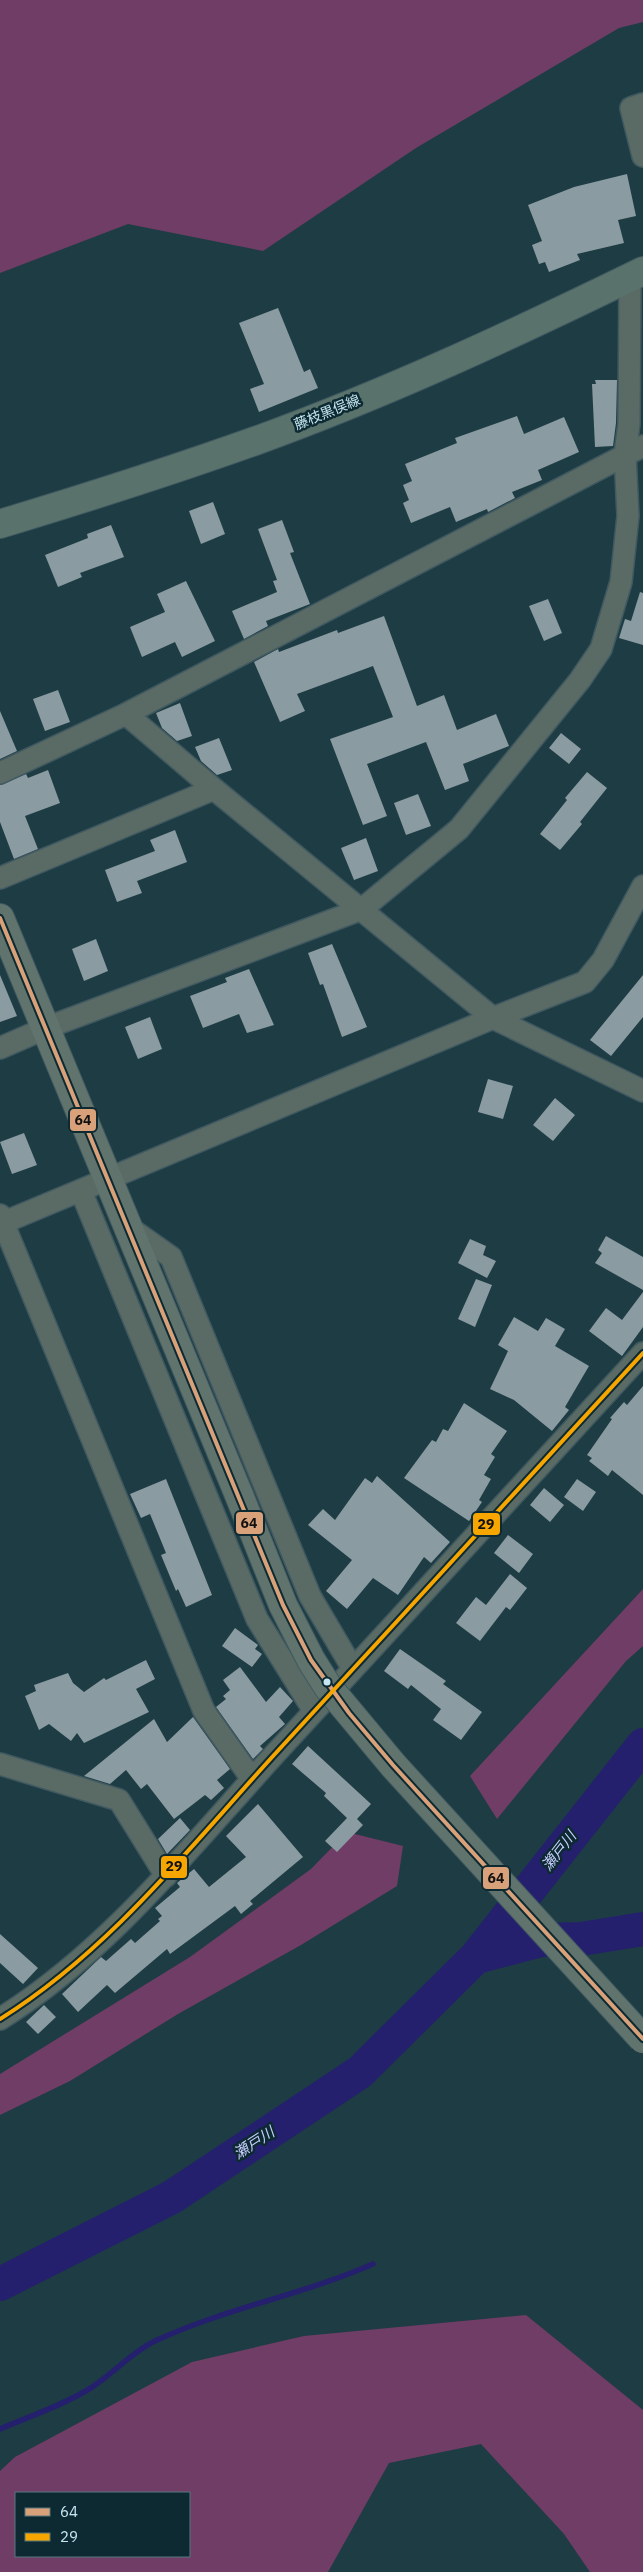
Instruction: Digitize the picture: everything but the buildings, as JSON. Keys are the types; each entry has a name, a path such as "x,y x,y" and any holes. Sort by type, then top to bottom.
{"main road":[{"name":"藤枝黒俣線","path":"0,524 157,475 257,440 479,350 636,275"}],"street":[{"path":"643,104 631,108 643,156"},
{"path":"0,1048 46,1028 362,909 459,829 580,680 601,649 621,582 628,516 634,450 629,424 636,275"},
{"path":"0,773 126,714 634,450"},
{"path":"126,714 214,789 493,1018 643,1091"},
{"path":"0,878 214,789"},
{"path":"252,1779 204,1711 1,1221 108,1180 493,1018 586,982 603,960 643,886"},
{"path":"0,918 239,1495 283,1606 307,1654 328,1687 393,1765 643,2040"},
{"path":"81,1191 257,1619 314,1711"},
{"path":"127,1226 171,1257 310,1596 353,1669"},
{"path":"0,2019 48,1984 111,1931 166,1876 314,1711 643,1353"},
{"path":"0,1764 119,1800 166,1876"}],"shaded area":[{"path":"0,0 643,0 643,22 619,28 416,148 263,251 128,224 0,273"},
{"path":"643,1589 643,1646 626,1661 497,1819 470,1776"},
{"path":"347,1832 403,1846 397,1886 301,1945 178,2014 70,2081 0,2115 0,2074 190,1957 311,1869"},
{"path":"526,2315 643,2410 643,2572 590,2572 564,2534 481,2444 389,2463 328,2572 0,2572 0,2471 15,2457 192,2362 304,2336"}],"waterway":[{"name":"瀬戸川","path":"0,2284 172,2197 360,2072 476,1957 643,1745"},
{"name":"瀬戸川","path":"476,1957 541,1940 581,1939 643,1929"},
{"path":"0,2429 84,2392 145,2346 182,2329 346,2275 373,2264"}],"transit line":[{"name":"64","path":"0,918 283,1605 311,1660 349,1713 393,1765 643,2039"},
{"name":"29","path":"0,2019 40,1992 77,1962 146,1896 643,1353"}]}
